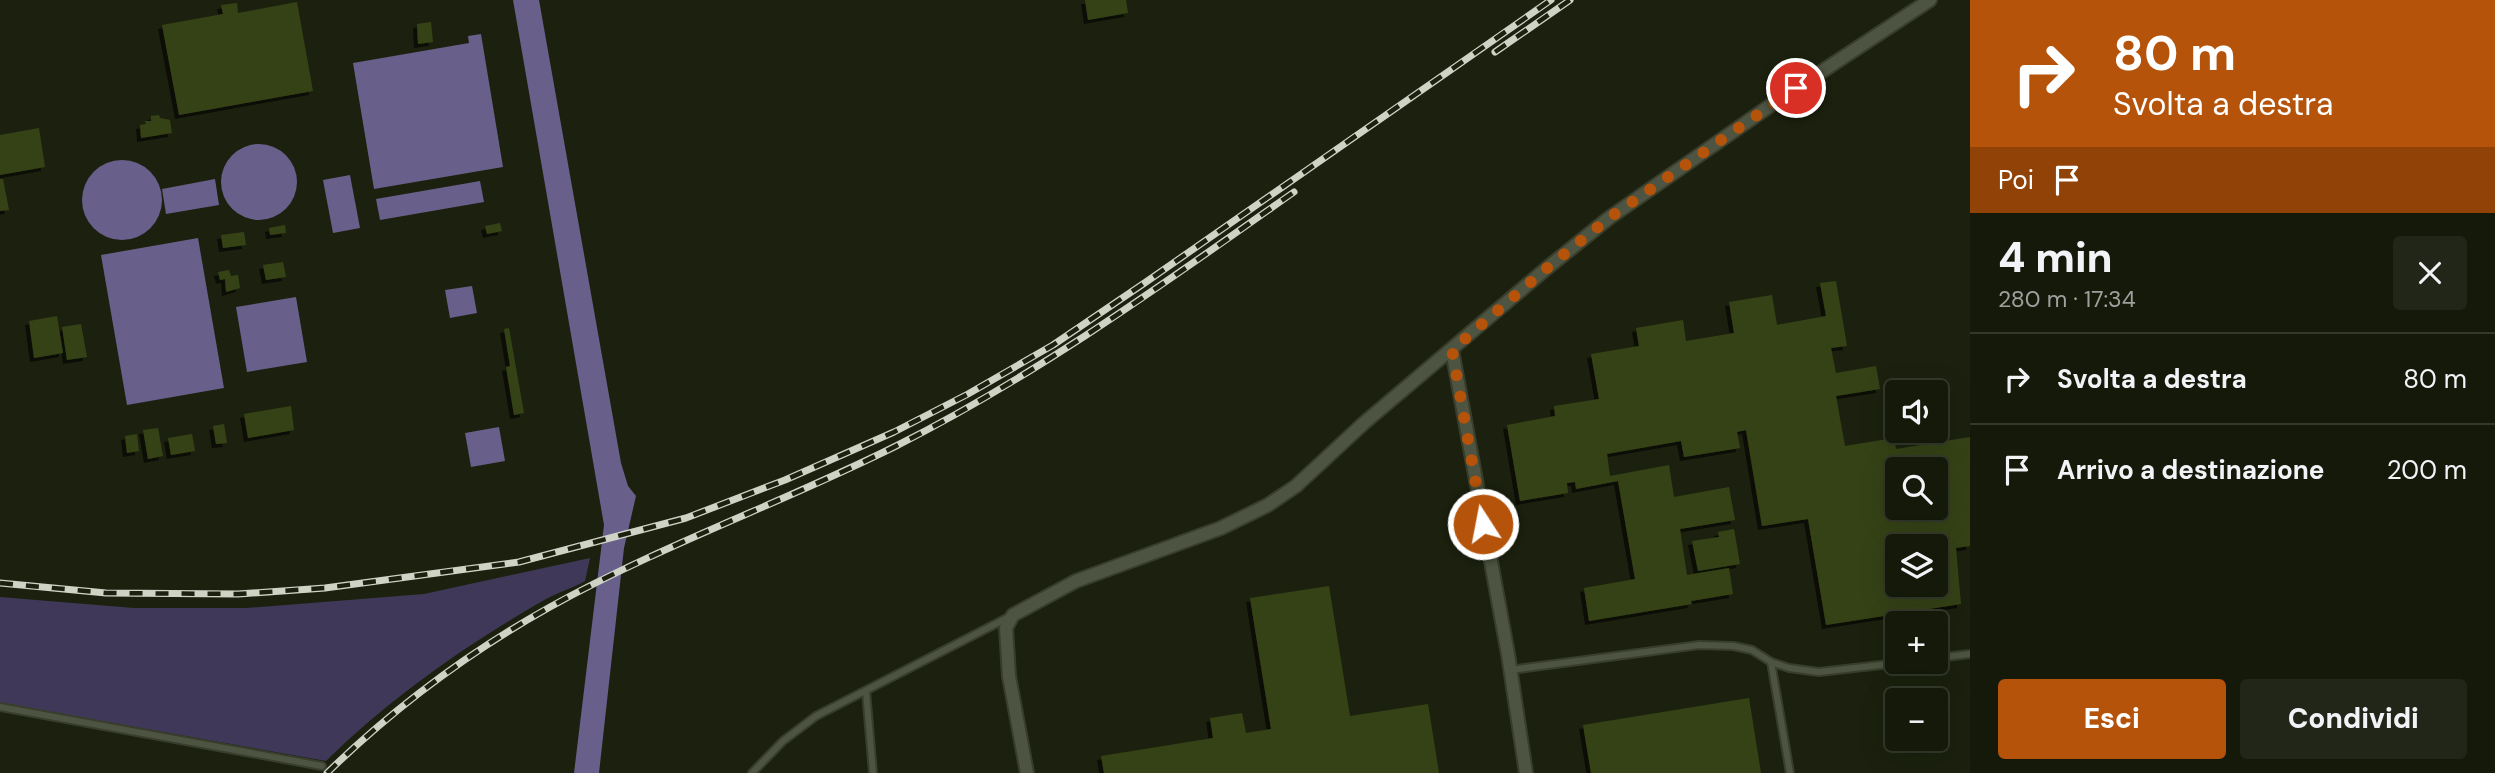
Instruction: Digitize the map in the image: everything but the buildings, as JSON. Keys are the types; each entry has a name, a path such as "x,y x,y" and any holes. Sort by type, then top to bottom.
{"street":[{"path":"1027,773 1009,676 1006,628 1013,615 1076,581 1221,528 1268,505 1296,486 1364,424 1609,218 1774,103 1930,0"},
{"path":"1452,350 1526,773"}],"lane":[{"path":"752,773 783,741 816,716 1013,615"},
{"path":"1510,670 1699,645 1732,646 1752,650 1771,662 1789,668 1819,672 1885,664"},
{"path":"1948,657 1970,654"},
{"path":"1771,662 1790,773"},
{"path":"866,691 873,773"},
{"path":"0,707 322,766"}],"shaded area":[{"path":"513,0 539,0 621,463 628,486 636,496 624,548 599,773 574,773 604,525"},
{"path":"481,34 503,167 374,189 353,63 469,43 468,36"},
{"path":"252,144 266,144 280,150 291,161 297,182 294,197 286,209 266,220 252,220 238,214 227,203 221,189 221,175 227,161 238,150"},
{"path":"122,160 137,163 150,172 159,185 162,200 159,215 150,228 137,237 122,240 107,237 94,228 85,215 82,200 85,185 94,172 107,163"},
{"path":"350,175 360,228 333,233 323,180"},
{"path":"215,179 219,205 166,214 162,189"},
{"path":"480,181 484,202 380,220 376,199"},
{"path":"198,238 224,388 127,405 101,255"},
{"path":"472,286 477,313 450,318 445,290"},
{"path":"296,297 307,362 247,372 236,307"},
{"path":"499,427 505,461 471,467 465,433"},
{"path":"590,558 585,581 546,599 459,653 403,693 326,761 0,703 0,597 134,608 247,608 424,594"}],"railway":[{"path":"0,583 106,593 238,594 325,588 519,562 686,518 785,480 894,432 968,394 1053,345 1551,0"},
{"path":"1495,52 1570,0"},
{"path":"327,773 433,682 520,624 635,564 896,446 1000,389 1100,326 1294,192"}],"route":[{"path":"1483,524 1452,350 1609,218 1796,88"}]}
